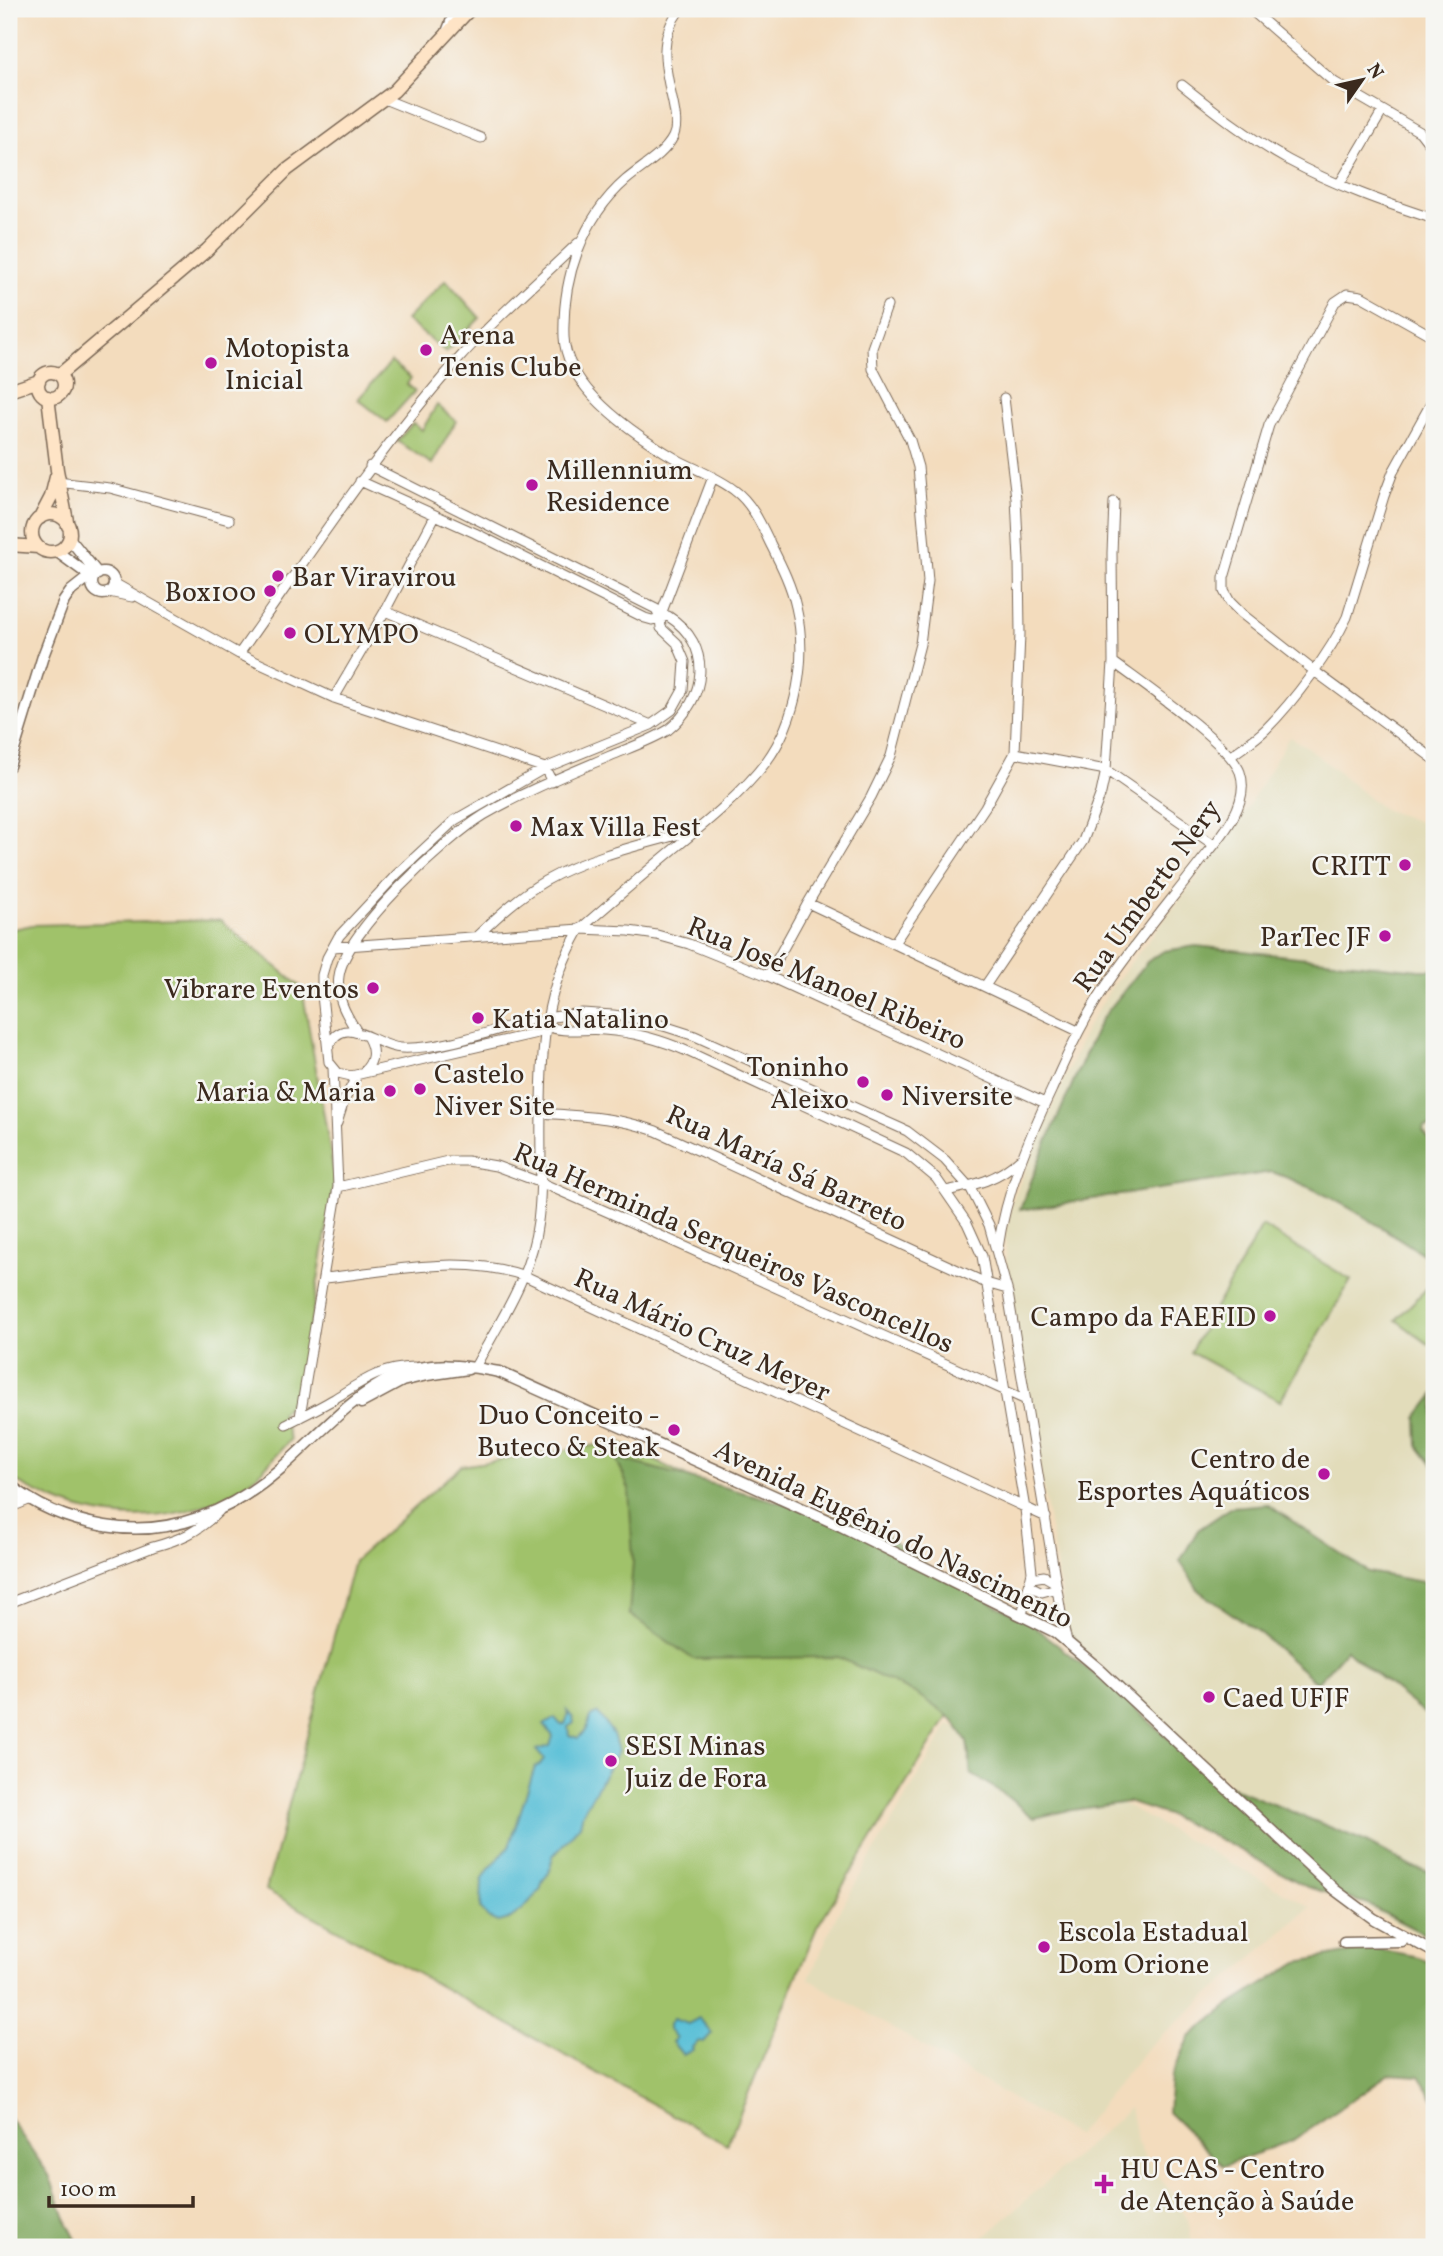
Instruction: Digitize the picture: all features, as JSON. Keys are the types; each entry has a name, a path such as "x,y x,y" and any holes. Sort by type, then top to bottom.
{"main road":[{"path":"9,391 38,380 48,372 63,372 206,250 287,170 384,99 412,73 470,9"},
{"path":"48,397 57,396 62,391 63,372"},
{"path":"9,545 56,551 64,546 69,532 58,478 48,397 39,389 38,380"},
{"path":"38,547 32,532 58,478"},
{"path":"40,517 61,517 69,532"}],"street":[{"path":"446,35 456,9"},
{"path":"474,1367 525,1276 538,1223 542,1183 541,1113 545,1024 558,974 580,929 698,829 765,764 788,724 800,666 800,633 796,606 783,570 753,510 737,491 679,460 624,423 594,396 576,375 567,356 564,338 569,285 580,242 595,216 616,190 672,139 676,122 664,52 665,34 670,21 680,9"},
{"path":"1250,9 1334,82 1420,132 1434,150"},
{"path":"1182,85 1236,127 1289,160 1434,219"},
{"path":"384,99 481,138"},
{"path":"1340,183 1382,112"},
{"path":"239,654 370,466 416,408 493,322 580,242"},
{"path":"1434,337 1361,296 1347,294 1340,297 1318,331 1269,425 1224,578 1224,591 1242,614 1313,670 1434,758"},
{"path":"768,976 808,902 865,808 891,756 926,611 928,581 918,467 909,440 873,369 872,348 887,306"},
{"path":"894,943 985,807 1015,753 1020,634 1019,561 1016,498 1004,398"},
{"path":"1231,756 1265,729 1338,635 1347,617 1393,472 1434,398"},
{"path":"370,466 656,609 661,628 677,643 685,662 686,674 679,701 661,719 545,768 455,820 348,925 333,947 322,975 329,1062 333,1068 345,1075 360,1074 537,1033 554,1017 582,1013 642,1019 695,1036 876,1118 906,1132 939,1155 968,1186 989,1225 998,1254 1007,1289 1067,1641"},
{"path":"660,617 713,477"},
{"path":"58,478 110,488 229,520"},
{"path":"360,481 508,549 645,618 652,620 668,616 675,620 693,639 699,675 690,709 682,719 657,737 491,811 441,848 373,917 351,947 339,975 338,992 341,1005 356,1030 384,1045 401,1048 421,1047 478,1035 533,1019 558,1031 604,1030 663,1041 906,1153 936,1178 967,1223 982,1256 1025,1509 1031,1582 1023,1615"},
{"path":"985,986 1083,841 1093,819 1107,770 1113,662 1114,502"},
{"path":"334,698 385,611 435,516"},
{"path":"69,532 94,576 93,585 96,592 103,594 112,588"},
{"path":"56,551 94,576"},
{"path":"9,766 43,656 64,601 71,591 94,576 109,574 112,588"},
{"path":"112,588 138,598 239,654 334,698 545,768 552,782"},
{"path":"385,611 651,724"},
{"name":"Rua Umberto Nery","path":"998,1254 1003,1216 1021,1158 1078,1031 1111,978 1214,845 1241,802 1242,780 1231,756 1183,715 1113,662"},
{"path":"1015,753 1107,770 1214,845"},
{"path":"455,820 463,830"},
{"path":"477,936 519,898 545,881 601,857 698,829"},
{"path":"397,874 407,882"},
{"path":"808,902 1078,1031"},
{"name":"Rua José Manoel Ribeiro","path":"333,947 580,929 657,935 690,944 768,976 1045,1103"},
{"path":"328,1048 335,1035 341,1031 356,1030"},
{"path":"478,1035 481,1047"},
{"path":"689,1052 695,1036"},
{"path":"335,1128 344,1101 372,1060 373,1052 368,1038"},
{"path":"300,1418 338,1187 333,1068"},
{"path":"775,1091 782,1076"},
{"name":"Rua María Sá Barreto","path":"541,1113 606,1117 629,1121 656,1131 986,1283 1007,1289"},
{"path":"868,1134 876,1118"},
{"name":"Rua Umberto Nery","path":"946,1191 989,1181 1007,1172 1021,1158"},
{"name":"Rua Herminda Serqueiros Vasconcellos","path":"338,1187 448,1161 496,1166 542,1183 1026,1400"},
{"name":"Rua Mário Cruz Meyer","path":"325,1278 434,1265 487,1266 525,1276 1046,1517"},
{"name":"Avenida Eugênio do Nascimento","path":"9,1484 44,1508 80,1522 130,1530 181,1525 220,1510 279,1470 370,1389 397,1375 423,1366 453,1365 499,1372 841,1525 1055,1632 1335,1890 1374,1919 1434,1952"},
{"path":"286,1424 375,1373 397,1367 423,1366"},
{"name":"Avenida Eugênio do Nascimento","path":"324,1428 374,1395 402,1381 474,1367"},
{"path":"9,1508 31,1499"},
{"path":"9,1603 153,1547 176,1541 200,1530 220,1510"},
{"path":"1031,1582 1044,1576 1057,1586"},
{"path":"1031,1582 1042,1592 1057,1586"},
{"name":"Avenida Eugênio do Nascimento","path":"1249,1809 1331,1894 1369,1924 1434,1958"},
{"path":"1344,1942 1401,1941"}],"shaded area":[{"path":"1289,737 1307,747 1383,809 1434,827 1434,1943 1363,1906 1068,1635 1007,1271 1005,1236 1012,1201 1086,1029 1111,988 1219,850"},
{"name":"Escola Estadual Dom Orione","path":"949,1724 1111,1798 1311,1907 1147,2048 1076,2136 809,1979 837,1915"},
{"name":"HU CAS - Centro de Atenção à Saúde","path":"1130,2108 1137,2142 1151,2168 1178,2200 1188,2220 1193,2247 973,2247"}],"green space":[{"path":"446,280 480,318 446,352 406,320"},
{"path":"391,362 411,378 407,384 415,391 387,422 358,399"},
{"path":"437,405 456,421 432,464 397,441 413,423 422,430"},
{"path":"220,920 302,988 335,1179 299,1393 281,1413 290,1440 245,1485 197,1508 144,1516 92,1512 41,1494 9,1476 9,930 32,925"},
{"path":"1196,946 1434,970 1434,1126 1424,1127 1423,1131 1434,1147 1434,1261 1336,1200 1272,1172 1020,1210 1100,1021 1147,962 1164,951"},
{"name":"Campo da FAEFID","path":"1262,1226 1351,1280 1280,1401 1190,1352"},
{"path":"1434,1281 1434,1348 1396,1320"},
{"path":"1434,1395 1434,1467 1418,1446 1417,1417"},
{"name":"SESI Minas Juiz de Fora","path":"617,1442 1001,1631 817,1927 727,2145 266,1890 354,1561 461,1466"},
{"path":"616,1458 875,1528 947,1580 1027,1621 1117,1692 1214,1780 1364,1841 1414,1868 1434,1873 1434,1939 1364,1903 1307,1887 1223,1841 1170,1816 1128,1802 1034,1818 1001,1792 971,1774 967,1741 952,1719 917,1694 838,1657 693,1659 629,1614 633,1561 629,1489"},
{"path":"1267,1504 1368,1572 1434,1584 1434,1717 1430,1718 1346,1650 1317,1683 1261,1634 1199,1591 1180,1561 1198,1530 1232,1507"},
{"path":"1372,1948 1419,1957 1434,1965 1434,2099 1419,2076 1389,2074 1293,2140 1223,2166 1168,2112 1171,2077 1190,2037 1228,2006 1298,1962"},
{"path":"9,2117 49,2175 65,2218 80,2247 9,2247"}],"water":[{"path":"567,1711 574,1723 568,1727 569,1735 578,1738 585,1731 591,1717 598,1713 613,1734 618,1751 583,1812 580,1825 553,1856 549,1873 540,1890 523,1909 509,1919 499,1922 488,1918 481,1909 482,1880 509,1847 535,1767 544,1759 536,1750 550,1746 553,1736 544,1725 555,1718 561,1725 565,1724"},
{"path":"699,2018 712,2033 704,2042 699,2041 692,2047 693,2050 683,2055 672,2042 676,2038 669,2029 669,2024 673,2019 688,2024"}],"place":[{"name":"Arena Tenis Clube","path":"426,350"},
{"name":"Motopista Inicial","path":"211,363"},
{"name":"Millennium Residence","path":"532,485"},
{"name":"Bar Viravirou","path":"278,576"},
{"name":"Box100","path":"270,591"},
{"name":"OLYMPO","path":"290,633"},
{"name":"Max Villa Fest","path":"516,826"},
{"name":"CRITT","path":"1405,865"},
{"name":"ParTec JF","path":"1385,936"},
{"name":"Vibrare Eventos","path":"373,988"},
{"name":"Katia Natalino","path":"478,1018"},
{"name":"Toninho Aleixo","path":"863,1082"},
{"name":"Castelo Niver Site","path":"420,1089"},
{"name":"Maria & Maria","path":"390,1091"},
{"name":"Niversite","path":"887,1095"},
{"name":"Campo da FAEFID","path":"1270,1316"},
{"name":"Duo Conceito - Buteco & Steak","path":"674,1430"},
{"name":"Centro de Esportes Aquáticos","path":"1324,1474"},
{"name":"Caed UFJF","path":"1209,1697"},
{"name":"SESI Minas Juiz de Fora","path":"611,1761"},
{"name":"Escola Estadual Dom Orione","path":"1044,1947"},
{"name":"HU CAS - Centro de Atenção à Saúde","path":"1104,2184"}]}
